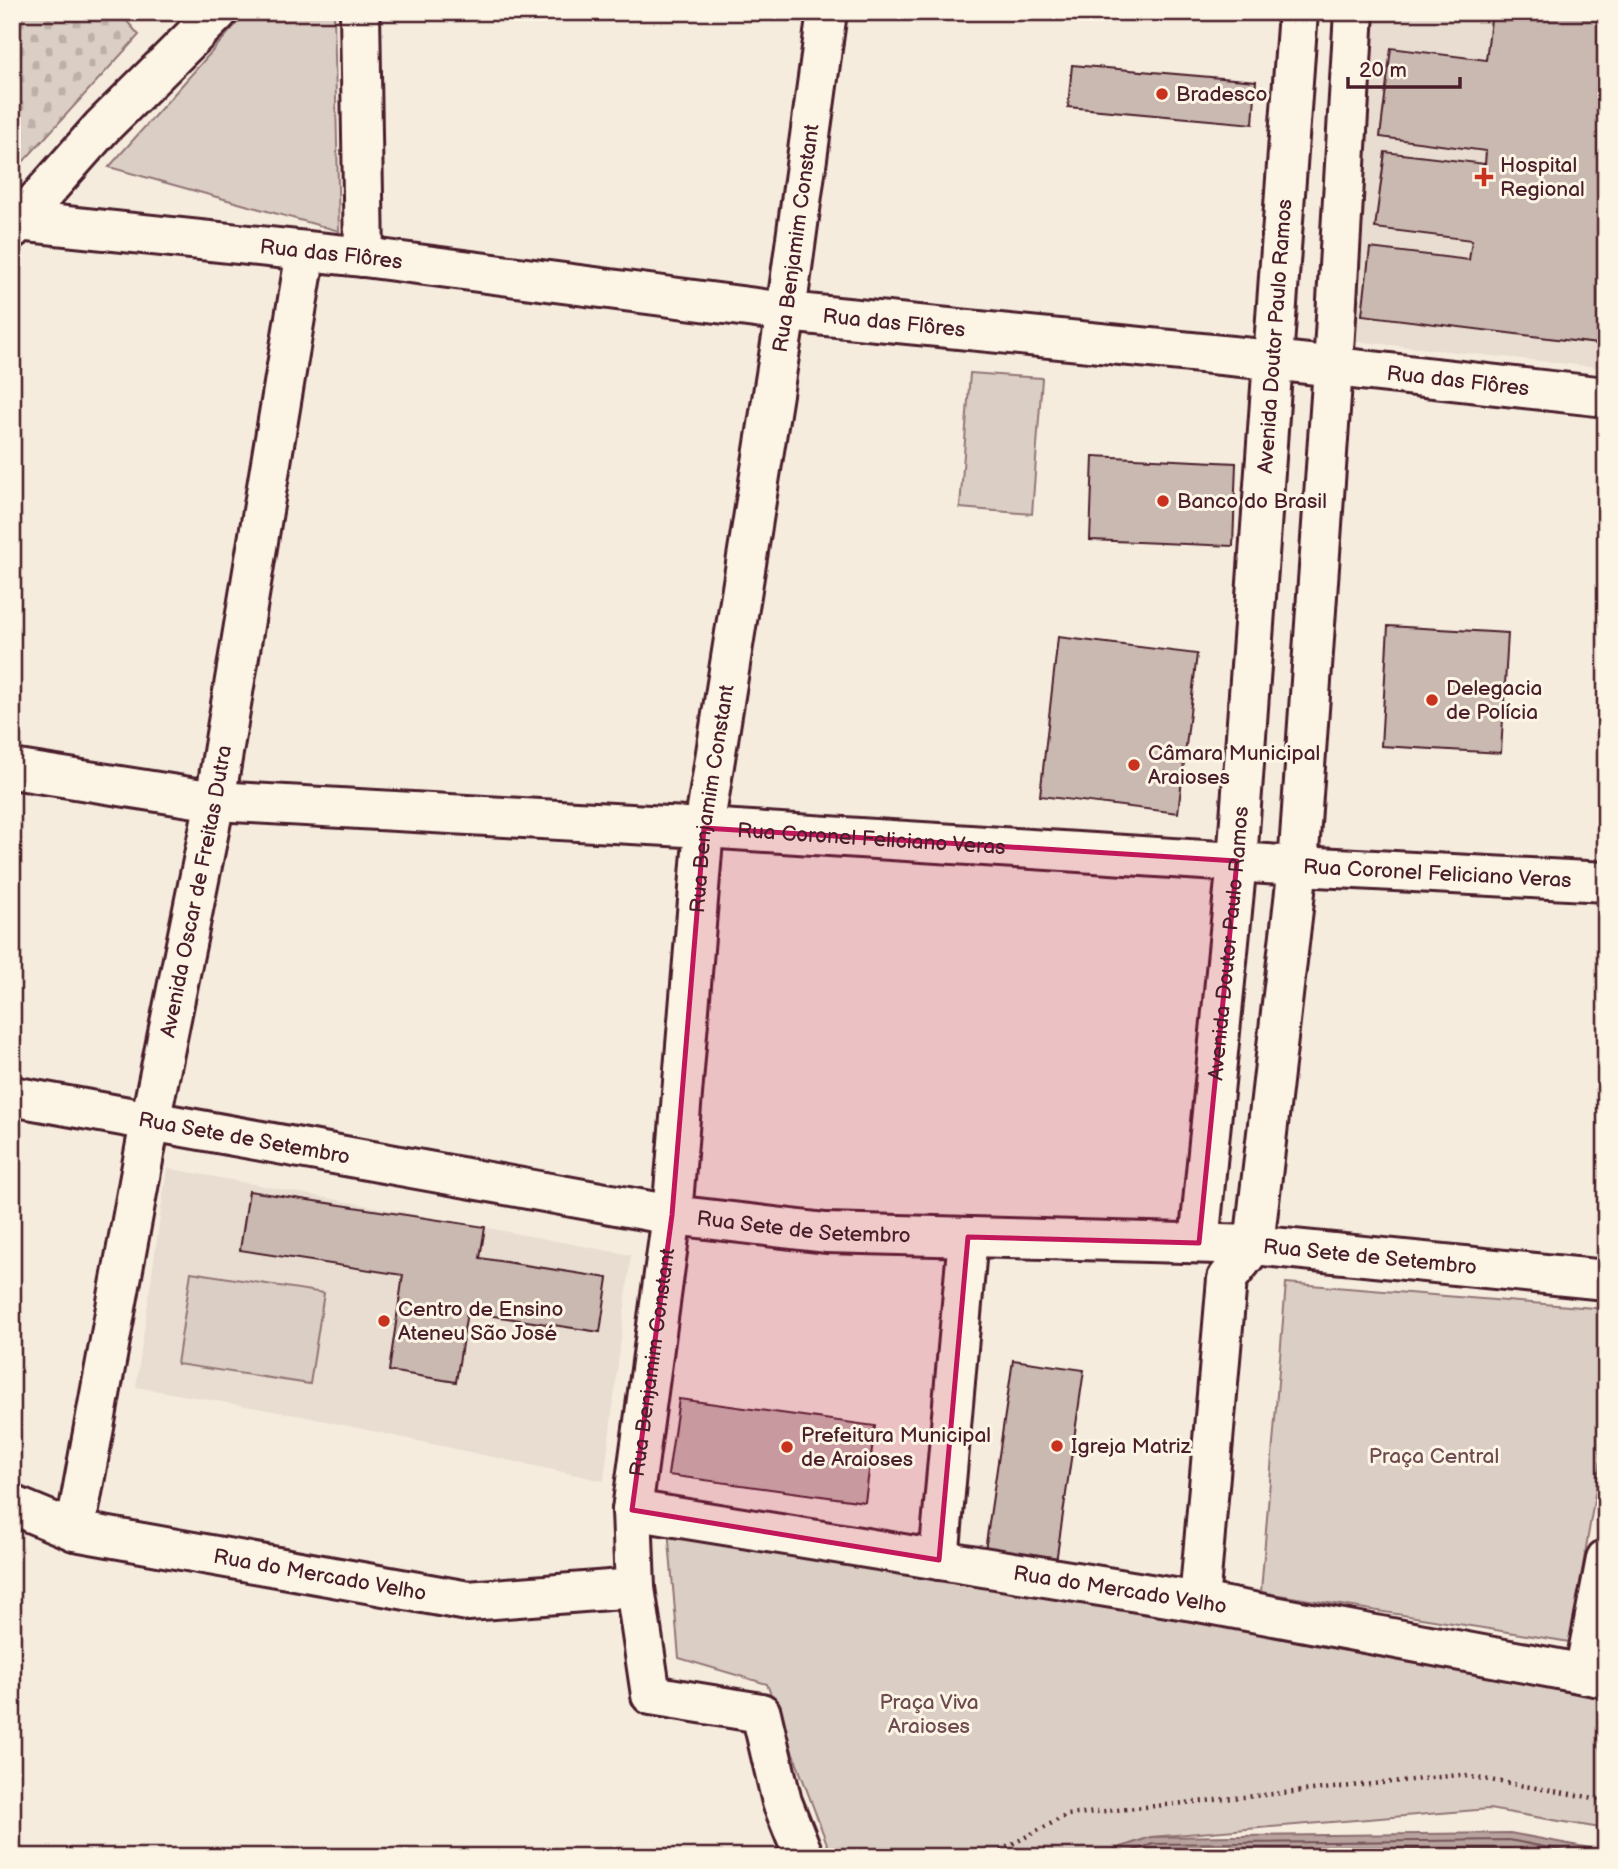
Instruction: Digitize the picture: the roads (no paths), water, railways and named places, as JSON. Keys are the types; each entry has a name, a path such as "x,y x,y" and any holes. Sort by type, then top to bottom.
{"street":[{"path":"15,225 102,127 218,12"},
{"path":"360,12 364,257"},
{"name":"Rua Benjamim Constant","path":"804,1857 782,1802 761,1713 651,1695 635,1588 632,1510 671,1215 704,828 786,312 827,12"},
{"name":"Avenida Doutor Paulo Ramos","path":"1199,1243 1237,861 1298,12"},
{"path":"1199,1602 1227,1279 1254,1245 1298,866 1354,12"},
{"name":"Rua das Flôres","path":"15,225 364,257 786,312 1272,360 1606,397"},
{"name":"Avenida Oscar de Freitas Dutra","path":"75,1531 150,1122 215,801 306,251"},
{"name":"Rua Coronel Feliciano Veras","path":"12,769 215,801 1606,882"},
{"name":"Rua Sete de Setembro","path":"12,1096 671,1215 826,1233 1254,1245 1606,1280"},
{"path":"939,1560 968,1237"},
{"path":"1199,1243 1227,1279"},
{"name":"Rua do Mercado Velho","path":"12,1506 75,1531 468,1601 635,1588"},
{"name":"Rua do Mercado Velho","path":"632,1510 1199,1602 1595,1676"},
{"path":"1595,1676 1606,1559"}],"water":[{"path":"1510,1833 1606,1851 1606,1857 1092,1857 1151,1837"}],"place":[{"name":"Bradesco","path":"1162,94"},
{"name":"Hospital Regional","path":"1484,177"},
{"name":"Banco do Brasil","path":"1163,501"},
{"name":"Delegacia de Polícia","path":"1432,700"},
{"name":"Câmara Municipal Araioses","path":"1134,765"},
{"name":"Centro de Ensino Ateneu São José","path":"384,1321"},
{"name":"Igreja Matriz","path":"1057,1446"},
{"name":"Prefeitura Municipal de Araioses","path":"787,1447"}],"park label":[{"name":"Praça Central","path":"1434,1456"},
{"name":"Praça Viva Araioses","path":"929,1714"}]}
